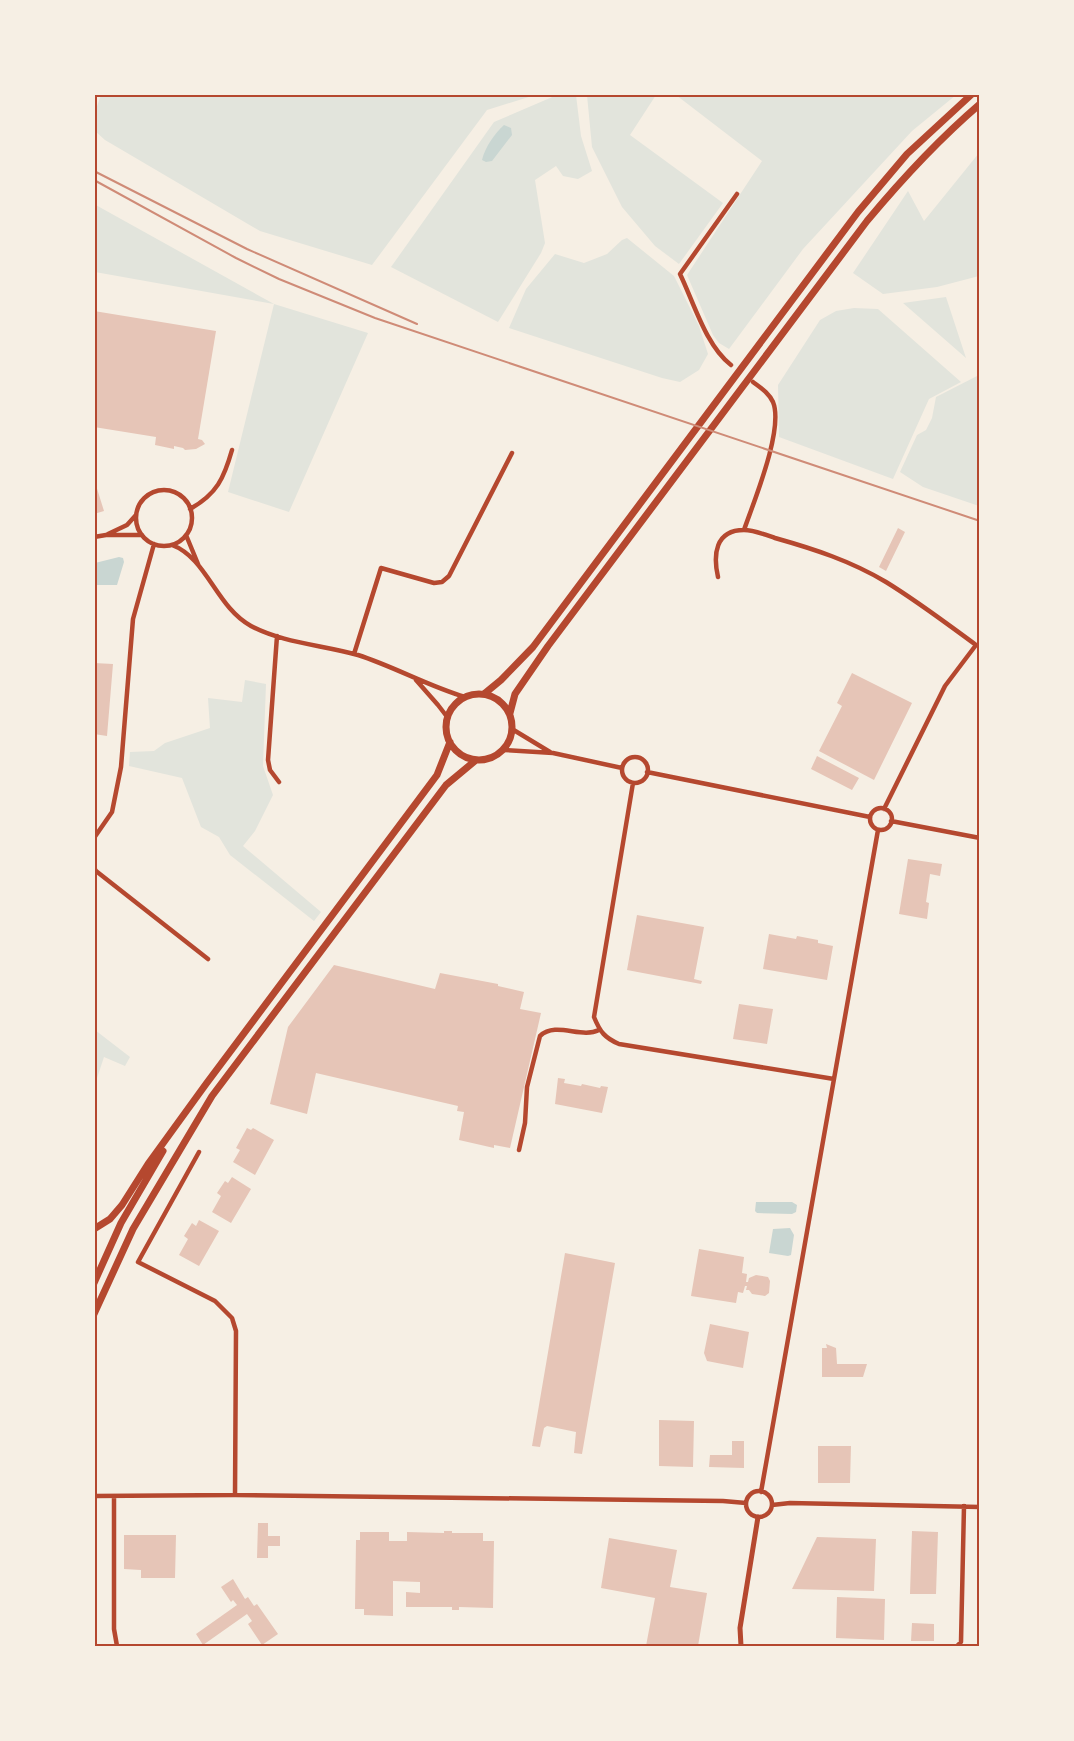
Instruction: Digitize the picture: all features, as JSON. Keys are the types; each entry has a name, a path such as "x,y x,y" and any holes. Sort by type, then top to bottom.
{"main road":[{"path":"484,694 533,647 858,212 908,154 972,94"},
{"path":"510,713 494,697 472,694 465,697 453,706 448,718 447,733 450,742 456,751 476,760 496,756 504,750 512,729 510,713 515,694 548,646 867,221 922,158 980,104"},
{"path":"94,1229 110,1219 122,1205 148,1164 437,775 450,742"},
{"path":"94,1314 133,1229 212,1096 446,785 476,760"},
{"path":"94,1282 121,1223 178,1125"}],"street":[{"path":"731,366 713,345 680,274 737,194"},
{"path":"744,530 776,423 773,403 768,393 753,382"},
{"path":"190,509 204,501 224,477 232,450"},
{"path":"354,654 381,568 434,583 442,582 448,576 512,453"},
{"path":"106,535 127,525 147,495 164,490 180,495 190,509 190,526 180,541 172,544 154,544 142,535 138,528 136,514"},
{"path":"718,577 715,554 718,545 724,537 744,530 810,548 851,564 921,604 976,645 945,686 884,809"},
{"path":"186,534 199,567"},
{"path":"94,537 142,535"},
{"path":"94,838 112,812 121,767 133,619 154,544"},
{"path":"172,544 182,549 199,567 227,608 250,626 277,636 354,654 388,665 414,678 465,697"},
{"path":"277,636 268,760 270,770 279,782"},
{"path":"414,678 448,718"},
{"path":"512,729 553,753"},
{"path":"504,750 553,753 622,768"},
{"path":"636,757 646,764 647,772 640,782 633,783 623,776 622,768 628,759 636,757"},
{"path":"647,772 870,817"},
{"path":"633,783 594,1017 599,1030 606,1038 619,1044 834,1079"},
{"path":"884,809 889,812 891,821 885,829 878,830 873,826 870,817 874,811 884,809"},
{"path":"891,821 980,838"},
{"path":"761,1492 767,1469 878,830"},
{"path":"94,868 208,959"},
{"path":"519,1150 525,1123 527,1087 540,1036 552,1029 587,1032 599,1030"},
{"path":"199,1152 138,1262 215,1301 232,1318 236,1331 235,1495"},
{"path":"761,1492 770,1498 772,1505 766,1515 758,1517 748,1511 747,1503 750,1496 761,1492"},
{"path":"94,1496 235,1495 747,1503"},
{"path":"114,1496 114,1629 117,1647"},
{"path":"772,1505 790,1503 980,1507"},
{"path":"957,1647 961,1642 964,1506"},
{"path":"742,1646 740,1628 758,1517"}],"shaded area":[{"path":"101,94 535,95 487,110 372,265 260,231 105,140 95,131 95,112"},
{"path":"557,95 576,95 581,136 592,171 578,179 563,176 556,166 535,180 545,243 498,322 391,267 494,122"},
{"path":"587,95 656,95 630,135 723,203 679,264 655,246 622,207 592,147"},
{"path":"676,95 956,95 912,131 803,249 729,349 719,343 713,335 687,275 762,161"},
{"path":"504,125 511,128 512,135 492,161 482,160 485,150"},
{"path":"979,153 979,276 937,287 883,294 853,273 908,191 924,221"},
{"path":"94,204 274,304 95,272"},
{"path":"627,238 674,276 699,326 708,354 699,370 680,382 509,328 526,289 555,254 584,263 607,254"},
{"path":"946,297 966,358 903,303"},
{"path":"274,304 368,333 289,512 228,492"},
{"path":"854,308 878,309 961,382 929,399 893,479 779,437 778,385 820,320 836,311"},
{"path":"979,375 979,506 923,487 900,472 917,435 926,430 932,418 936,397"},
{"path":"123,558 124,562 117,585 95,585 95,563"},
{"path":"245,680 266,684 263,766 273,795 255,831 243,846 321,912 314,921 230,855 219,837 201,827 182,778 129,766 130,752 154,751 165,743 210,728 208,698 242,702"},
{"path":"95,1030 130,1057 125,1066 104,1057 97,1078 94,1077"},
{"path":"756,1202 792,1202 797,1205 796,1212 792,1214 757,1213 755,1211"},
{"path":"790,1228 794,1235 791,1255 769,1253 773,1229"}],"building":[{"path":"94,311 216,331 198,439 205,444 196,449 185,450 174,446 174,449 155,445 156,437 94,427"},
{"path":"94,479 104,511 94,514"},
{"path":"898,528 905,532 886,571 879,567"},
{"path":"94,663 113,664 107,736 94,734"},
{"path":"852,673 912,703 874,780 819,751 842,706 837,703"},
{"path":"817,756 859,778 852,790 811,769"},
{"path":"908,859 942,864 940,876 930,874 926,902 929,903 927,919 899,914"},
{"path":"637,915 704,927 694,979 702,981 701,984 627,970"},
{"path":"769,934 796,939 797,936 833,946 827,980 763,969"},
{"path":"334,965 435,989 440,973 498,984 498,986 524,992 520,1009 541,1013 510,1148 494,1145 494,1148 459,1140 464,1112 457,1111 458,1106 316,1073 307,1114 270,1104 288,1027"},
{"path":"739,1004 773,1009 767,1044 733,1039"},
{"path":"558,1078 565,1079 564,1083 608,1087 602,1113 555,1104"},
{"path":"247,1128 251,1130 253,1128 274,1140 255,1175 233,1162 240,1150 236,1148"},
{"path":"232,1177 251,1189 231,1223 212,1212 221,1196 217,1193 225,1181 228,1183"},
{"path":"199,1220 219,1231 199,1266 179,1255 188,1239 184,1236 192,1223 196,1226"},
{"path":"699,1249 744,1257 742,1273 747,1274 746,1282 756,1275 768,1277 769,1293 765,1296 752,1294 746,1290 747,1286 745,1286 743,1293 738,1292 736,1303 691,1296"},
{"path":"565,1253 615,1263 582,1454 574,1453 576,1432 547,1426 544,1428 540,1447 532,1446"},
{"path":"710,1324 749,1332 743,1368 707,1361 704,1353"},
{"path":"826,1344 836,1348 837,1364 867,1364 863,1377 822,1377 822,1348 827,1348"},
{"path":"659,1420 694,1421 693,1467 659,1466"},
{"path":"732,1441 744,1441 744,1468 709,1467 710,1455 732,1455"},
{"path":"818,1446 851,1446 850,1483 818,1483"},
{"path":"258,1523 268,1523 268,1536 280,1536 280,1546 268,1546 268,1558 257,1558"},
{"path":"444,1531 483,1533 483,1541 494,1541 493,1608 459,1607 459,1610 452,1610 452,1607 406,1607 406,1592 420,1593 420,1582 393,1581 393,1616 364,1615 364,1609 355,1609 356,1540 360,1540 360,1532 389,1532 389,1541 407,1541 407,1532 444,1533"},
{"path":"912,1531 938,1532 936,1594 910,1594"},
{"path":"124,1535 176,1535 175,1578 141,1578 141,1570 124,1569"},
{"path":"817,1537 876,1539 874,1591 792,1589"},
{"path":"609,1538 677,1550 670,1587 707,1593 698,1646 646,1646 655,1598 601,1588"},
{"path":"233,1579 245,1599 248,1597 254,1606 257,1604 278,1634 262,1645 248,1624 252,1621 247,1614 203,1645 196,1634 237,1605 233,1600 231,1602 221,1587"},
{"path":"837,1597 885,1599 884,1640 836,1638"},
{"path":"912,1623 934,1624 934,1641 911,1641"}],"railway":[{"path":"94,171 247,249 417,324"},
{"path":"94,180 236,258 279,279 375,318 980,521"}]}
